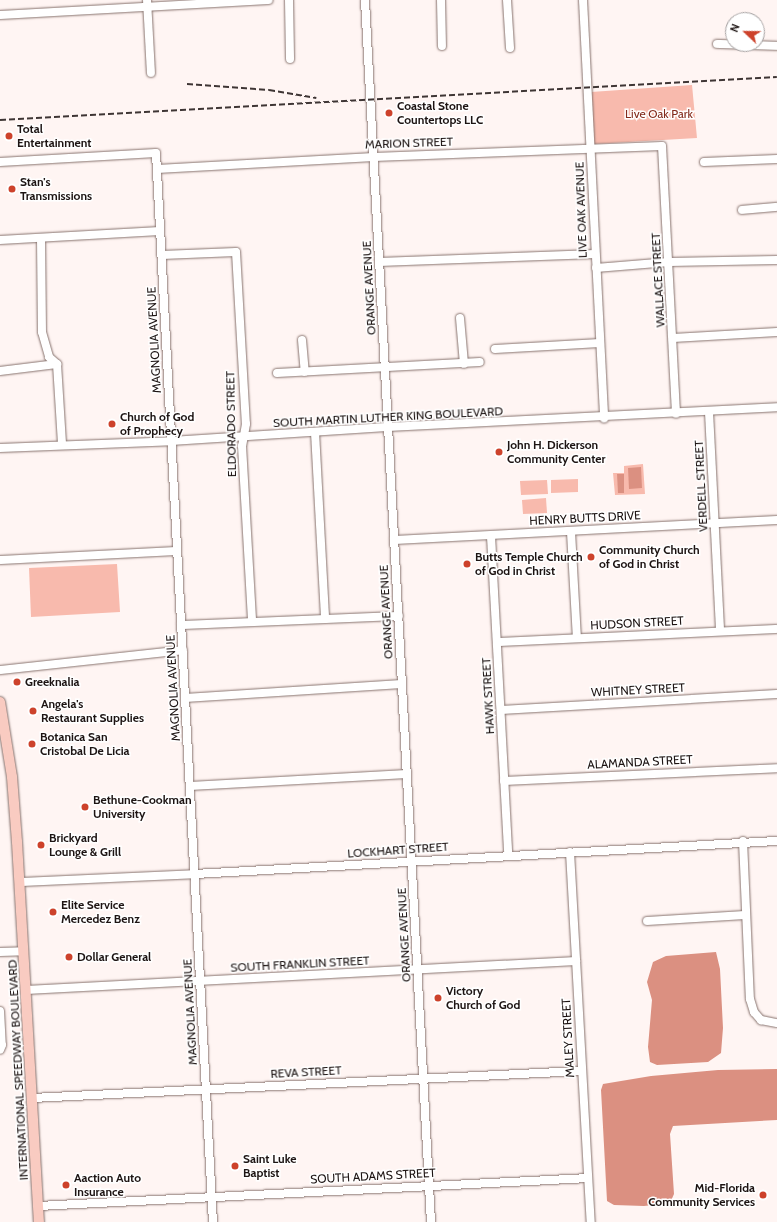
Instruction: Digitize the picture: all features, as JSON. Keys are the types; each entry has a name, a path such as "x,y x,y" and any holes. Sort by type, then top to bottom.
{"main road":[{"name":"INTERNATIONAL SPEEDWAY BOULEVARD","path":"0,702 12,777 20,882 39,1222"}],"street":[{"path":"0,14 147,3 269,0"},
{"path":"289,0 290,59"},
{"name":"ORANGE AVENUE","path":"365,0 431,1222"},
{"path":"441,0 442,46"},
{"path":"507,0 510,48"},
{"name":"LIVE OAK AVENUE","path":"583,0 604,418"},
{"path":"147,3 150,73"},
{"path":"717,44 777,46"},
{"name":"MARION STREET","path":"157,169 374,157 662,146"},
{"name":"WALLACE STREET","path":"662,146 676,414"},
{"name":"MAGNOLIA AVENUE","path":"0,162 156,153 213,1222"},
{"path":"704,162 777,159"},
{"path":"742,210 777,207"},
{"path":"0,240 160,231"},
{"path":"41,238 42,332 49,357 57,364 62,444"},
{"name":"ELDORADO STREET","path":"162,255 236,252 246,424 242,446 252,622"},
{"path":"380,262 595,254"},
{"path":"596,268 669,262 777,260"},
{"path":"460,318 464,364"},
{"path":"673,338 777,332"},
{"path":"302,340 305,372"},
{"path":"494,349 600,343"},
{"path":"278,373 480,362"},
{"path":"0,370 57,364"},
{"name":"SOUTH MARTIN LUTHER KING BOULEVARD","path":"0,448 62,444 171,441 387,427 604,418 777,408"},
{"name":"VERDELL STREET","path":"709,412 720,631"},
{"path":"315,432 325,619"},
{"name":"HENRY BUTTS DRIVE","path":"394,540 571,532 777,520"},
{"path":"571,532 577,638"},
{"name":"HAWK STREET","path":"491,536 498,642 508,854"},
{"path":"0,560 177,551"},
{"path":"181,625 398,616"},
{"name":"HUDSON STREET","path":"498,642 777,629"},
{"path":"0,670 183,650"},
{"path":"185,698 402,684"},
{"name":"WHITNEY STREET","path":"501,710 777,694"},
{"name":"ALAMANDA STREET","path":"504,781 777,768"},
{"path":"190,786 407,774"},
{"path":"743,841 745,915 750,999 754,1012 761,1020 777,1024"},
{"name":"LOCKHART STREET","path":"20,882 195,874 743,841 777,841"},
{"name":"MALEY STREET","path":"570,852 581,1071 591,1222"},
{"path":"647,921 745,915"},
{"path":"0,952 24,951"},
{"name":"SOUTH FRANKLIN STREET","path":"26,990 576,961"},
{"path":"0,1011 2,1045 0,1050"},
{"name":"REVA STREET","path":"32,1098 581,1071"},
{"name":"SOUTH ADAMS STREET","path":"38,1206 588,1178"}],"green space":[{"name":"Live Oak Park","path":"692,85 697,138 594,144 591,92"},
{"path":"643,464 645,494 615,495 613,473 624,473 624,466"},
{"path":"578,479 578,492 551,493 551,480"},
{"path":"547,480 548,494 521,495 520,481"},
{"path":"546,498 547,513 523,514 522,500"},
{"path":"117,564 120,612 31,617 29,568"}],"shaded area":[{"path":"641,467 642,488 629,489 628,468"},
{"path":"617,474 624,474 624,493 618,493"},
{"path":"716,952 720,969 723,1028 721,1053 708,1062 657,1065 650,1062 648,1047 652,1000 647,982 653,962 666,956"},
{"path":"777,1069 777,1120 673,1126 670,1134 674,1194 670,1203 644,1206 614,1205 607,1201 601,1090 603,1084 651,1076 718,1070"}],"railway":[{"path":"0,120 777,77"},
{"path":"187,84 269,90 316,98"}],"place":[{"name":"Coastal Stone Countertops LLC","path":"389,113"},
{"name":"Total Entertainment","path":"9,136"},
{"name":"Stan's Transmissions","path":"12,189"},
{"name":"Church of God of Prophecy","path":"112,424"},
{"name":"John H. Dickerson Community Center","path":"499,452"},
{"name":"Community Church of God in Christ","path":"591,557"},
{"name":"Butts Temple Church of God in Christ","path":"467,564"},
{"name":"Greeknalia","path":"17,682"},
{"name":"Angela's Restaurant Supplies","path":"33,711"},
{"name":"Botanica San Cristobal De Licia","path":"32,744"},
{"name":"Bethune-Cookman University","path":"85,807"},
{"name":"Brickyard Lounge & Grill","path":"41,845"},
{"name":"Elite Service Mercedez Benz","path":"53,912"},
{"name":"Dollar General","path":"69,957"},
{"name":"Victory Church of God","path":"438,998"},
{"name":"Saint Luke Baptist","path":"235,1166"},
{"name":"Aaction Auto Insurance","path":"66,1185"},
{"name":"Mid-Florida Community Services","path":"763,1195"}]}
